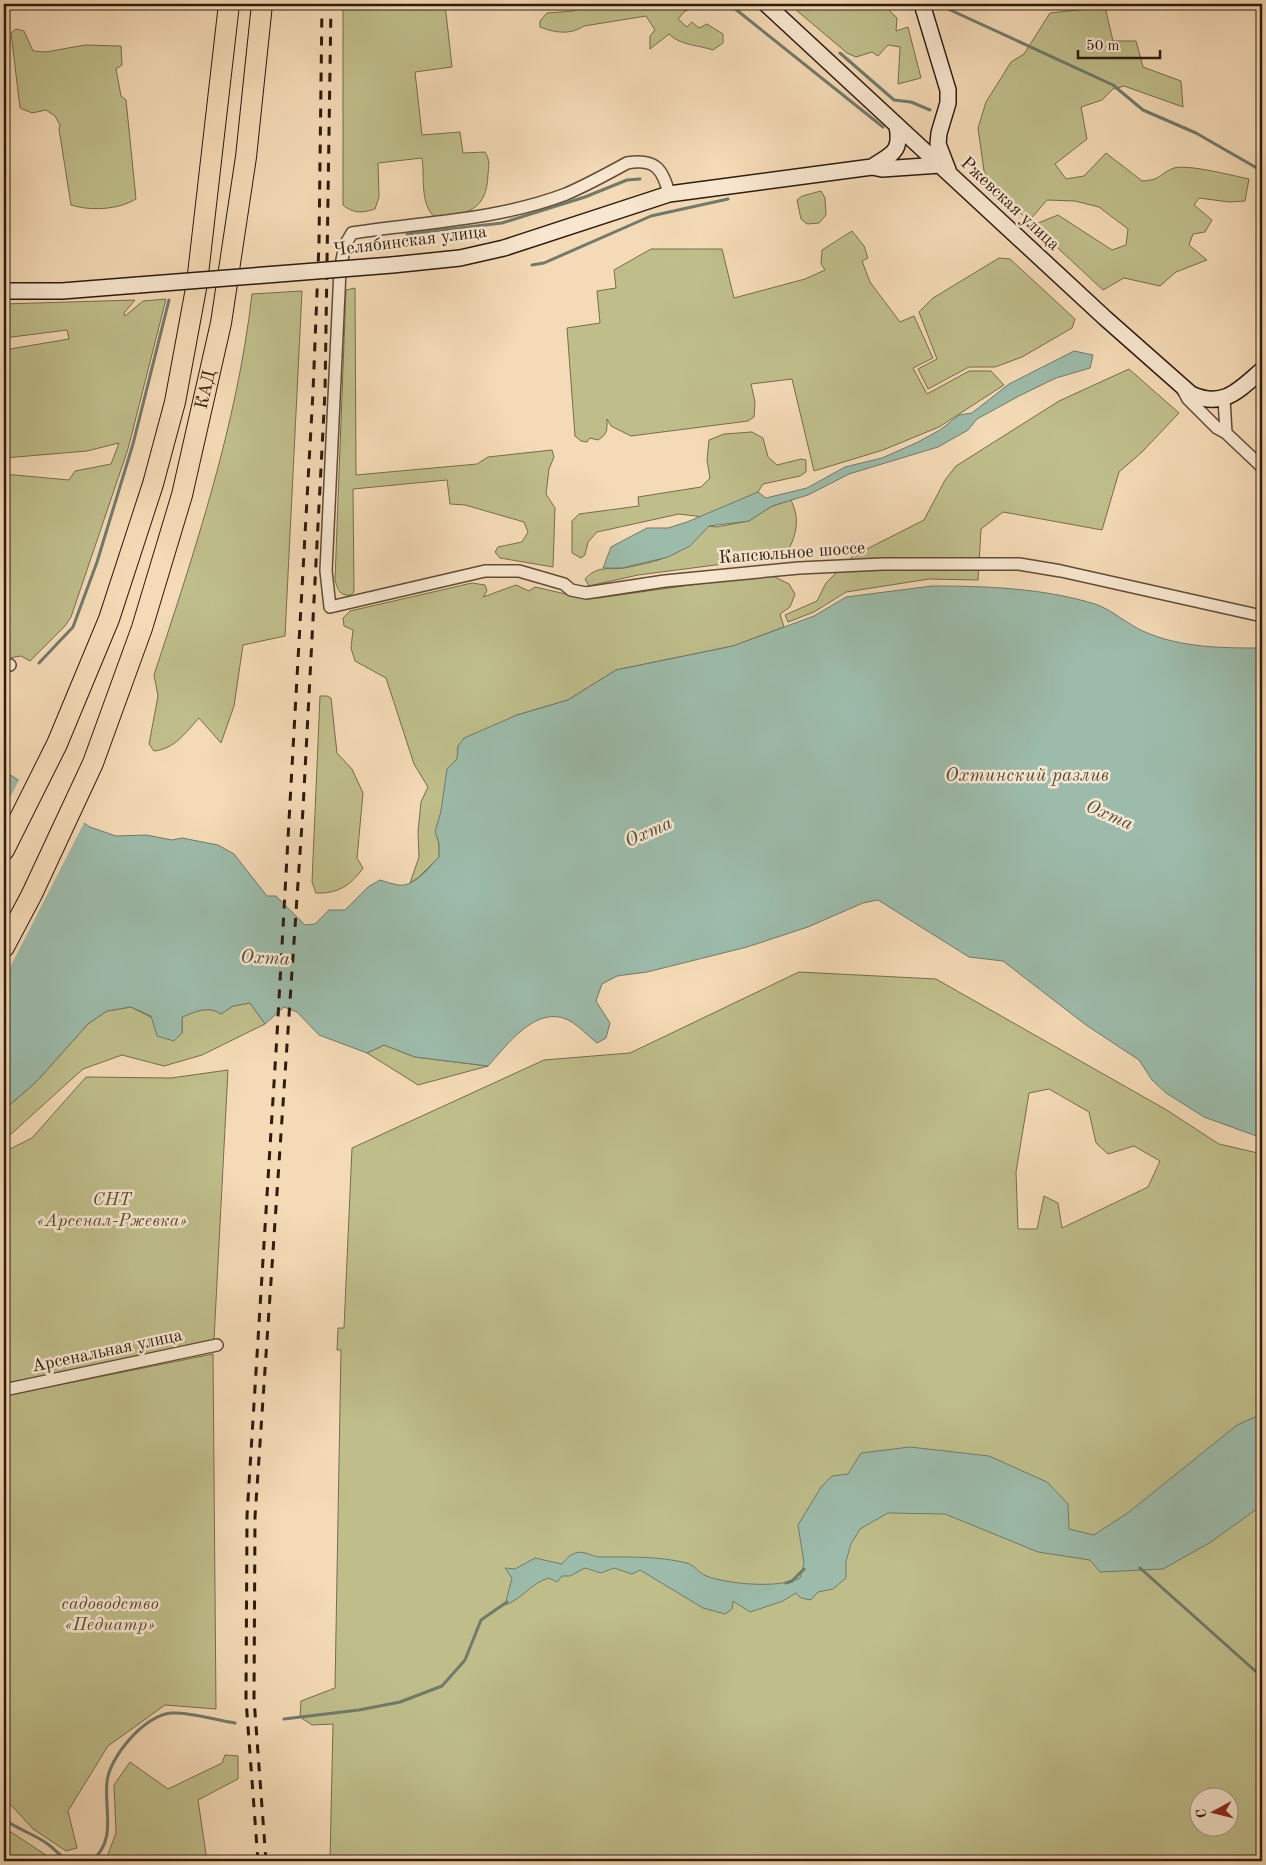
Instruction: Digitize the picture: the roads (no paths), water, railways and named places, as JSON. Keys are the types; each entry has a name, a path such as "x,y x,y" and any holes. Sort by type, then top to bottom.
{"highway":[{"name":"КАД","path":"4,850 57,744 109,619 153,484 175,402 197,283 229,4"},
{"name":"КАД","path":"4,947 32,894 93,764 142,628 182,495 221,323 246,157 262,4"}],"street":[{"name":"Ржевская улица","path":"766,4 1181,386 1188,399 1217,428 1226,433 1262,467"},
{"path":"922,4 948,90 948,103 938,133 938,144 944,169"},
{"name":"Челябинская улица","path":"872,167 891,156 897,147 899,137 897,126"},
{"name":"Капсюльное шоссе","path":"669,194 666,181 656,166 648,162 639,161 628,163 564,194 500,212 475,218 352,233 345,245 340,270 326,571 330,607 485,571 519,571 564,584 571,590 586,593 665,581 800,568 1010,564 1061,571 1262,616"},
{"name":"Челябинская улица","path":"4,291 62,291 460,258 504,248 669,194 872,167 882,169 944,169"},
{"path":"1181,386 1202,399 1224,398 1240,389 1262,370"},
{"path":"1224,398 1226,433"},
{"name":"Арсенальная улица","path":"4,1390 217,1345"}],"water":[{"path":"1074,351 1093,355 1090,368 1056,378 1019,396 977,419 968,430 938,447 849,474 808,495 772,506 749,521 709,526 690,546 668,557 622,568 603,568 611,547 647,528 668,528 687,522 758,492 766,498 807,488 845,467 882,458 940,430 959,415 972,413 1009,384"},
{"name":"Охтинский разлив","path":"932,586 994,587 1055,594 1095,604 1145,632 1173,641 1203,646 1262,648 1262,1138 1204,1117 1166,1093 1152,1080 1139,1060 1086,1025 1003,961 969,957 878,900 863,903 808,927 747,947 647,972 617,976 602,984 596,1001 610,1023 606,1038 597,1043 570,1021 558,1017 546,1017 524,1029 488,1066 415,1057 384,1045 367,1053 319,1035 297,1012 284,1007 265,1024 250,1003 233,1006 221,1014 216,1011 206,1010 197,1011 182,1017 182,1033 174,1041 157,1036 151,1016 131,1007 107,1011 88,1024 37,1081 4,1110 4,763 9,774 90,827 116,836 146,835 172,840 182,838 218,845 234,854 267,896 276,896 305,925 315,924 329,910 345,910 368,887 380,880 392,884 409,884 423,874 439,857 439,843 435,832 441,811 447,769 457,759 458,746 464,738 517,715 568,700 616,670 733,646 814,616 846,597"},
{"path":"1262,1414 1262,1505 1211,1542 1163,1569 1100,1572 1090,1560 1038,1552 945,1514 888,1513 860,1529 851,1544 846,1561 846,1578 833,1589 818,1592 811,1600 801,1598 796,1593 783,1601 750,1612 733,1601 732,1609 725,1614 703,1608 640,1570 632,1574 614,1568 601,1573 585,1568 570,1576 562,1576 557,1582 549,1578 543,1580 511,1603 505,1605 512,1578 505,1568 515,1569 535,1558 562,1564 570,1556 580,1552 599,1557 643,1557 687,1563 706,1576 740,1583 779,1583 800,1578 804,1563 798,1525 821,1487 832,1476 848,1474 861,1453 910,1447 989,1456 1047,1482 1068,1504 1069,1529 1094,1535 1129,1512 1237,1425"}],"waterway":[{"path":"729,4 883,127"},
{"path":"946,8 1113,85 1143,110 1196,133 1262,171"},
{"path":"840,53 894,100 911,102 930,110"},
{"path":"407,234 502,223 585,197 627,180 640,179"},
{"path":"532,265 544,263 651,216 728,199"},
{"path":"39,663 73,627 97,562 133,444 169,300"},
{"path":"1140,1568 1262,1677"},
{"path":"786,1583 792,1581 804,1569"},
{"path":"284,1719 359,1710 400,1702 442,1686 465,1660 481,1620 507,1602"},
{"path":"92,1861 100,1853 107,1834 107,1782 109,1772 121,1750 140,1729 150,1721 171,1713 195,1715 235,1723"},
{"path":"4,1819 44,1841 63,1857 72,1861"}],"railway":[{"path":"258,1861 246,1700 247,1516 277,1035 313,392 319,243 322,4"},
{"path":"266,1861 254,1699 255,1517 303,809 325,392 331,4"}],"water label":[{"name":"Охта","path":"1109,816"},
{"name":"Охта","path":"649,833"},
{"name":"Охта","path":"265,959"}],"park label":[{"name":"СНТ «Арсенал-Ржевка»","path":"112,1210"},
{"name":"садоводство «Педиатр»","path":"110,1614"}]}
